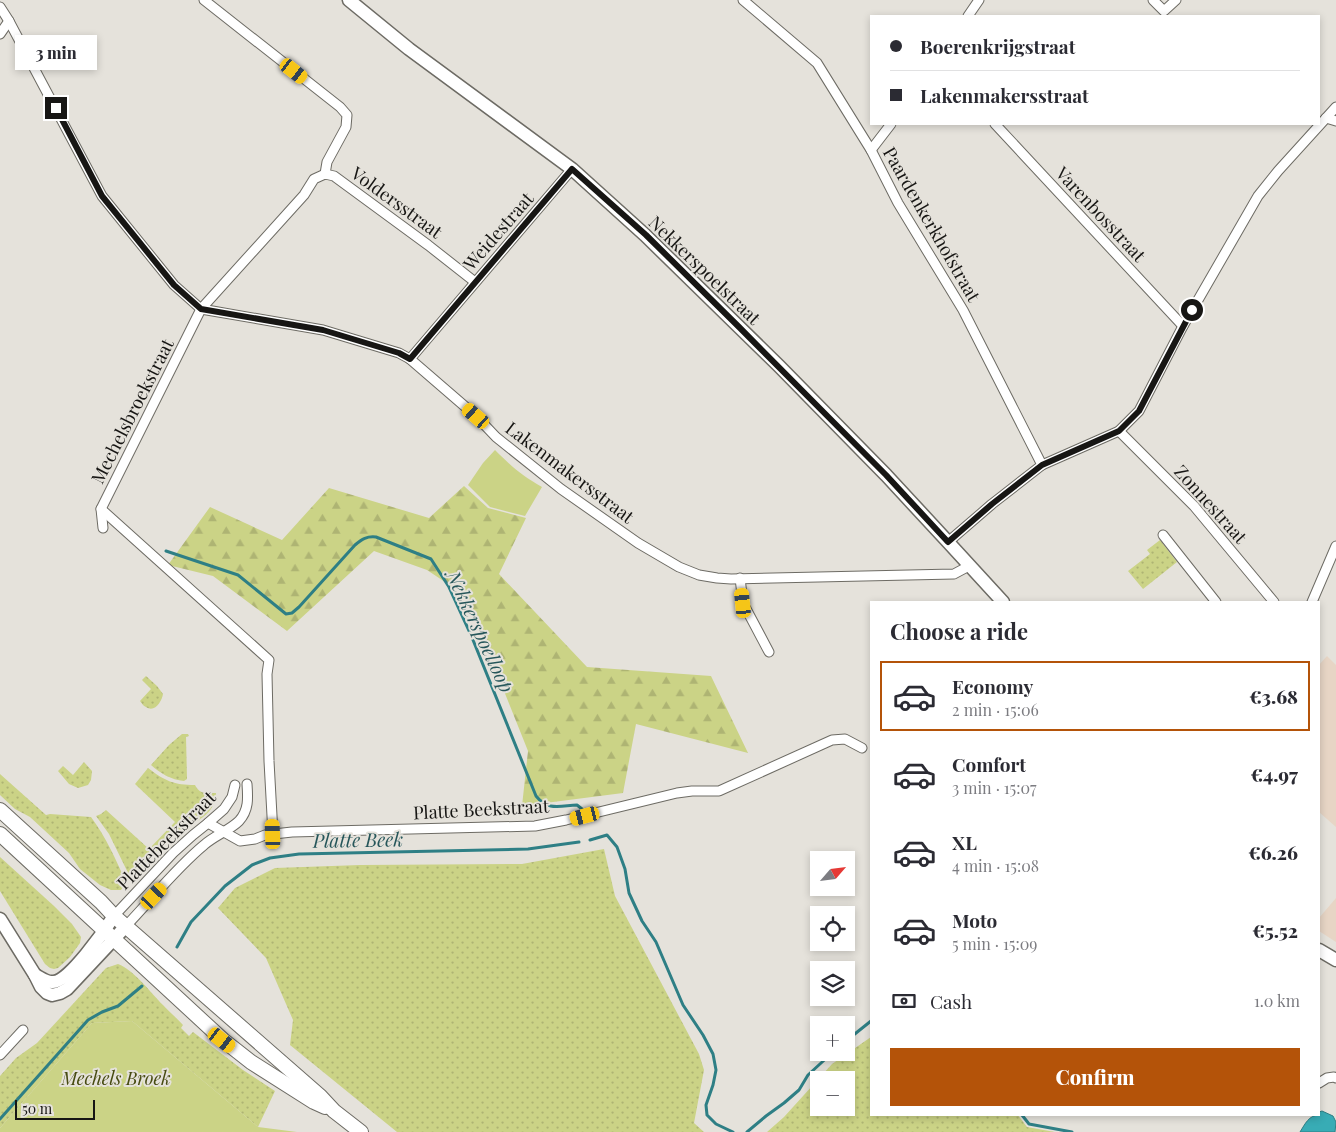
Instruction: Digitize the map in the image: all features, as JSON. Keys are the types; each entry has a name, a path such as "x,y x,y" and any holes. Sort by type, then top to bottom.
{"main road":[{"name":"Nekkerspoelstraat","path":"349,0 409,49 572,169 646,235 886,475 1002,601"},
{"path":"0,810 114,916 320,1096 334,1111 361,1132"},
{"path":"0,834 222,1040 251,1062 314,1102 334,1111"},
{"path":"110,935 114,916"},
{"path":"0,919 41,987 52,995 67,989 110,935 126,926"},
{"path":"1320,951 1336,960"}],"street":[{"path":"204,0 340,107 347,115 346,127 327,162 325,174"},
{"path":"969,15 979,0"},
{"path":"1152,0 1164,12 1176,0"},
{"name":"Paardenkerkhofstraat","path":"748,2 817,63 871,150 898,202 963,310 1042,465"},
{"path":"0,7 102,196 174,285 201,309"},
{"path":"0,34 9,21"},
{"path":"1320,125 1336,107"},
{"path":"1326,118 1336,121"},
{"path":"871,150 889,125"},
{"name":"Varenbosstraat","path":"996,125 1183,326"},
{"path":"948,542 992,504 1042,465 1119,431 1139,411 1183,326 1258,196 1320,125"},
{"name":"Weidestraat","path":"410,359 572,169"},
{"name":"Voldersstraat","path":"201,309 304,195 314,179 325,174 334,176 428,245 474,282"},
{"name":"Lakenmakersstraat","path":"201,309 323,330 399,353 410,359 476,416 496,437 561,489 638,543 679,567 700,575 717,578 740,578 954,574 969,566"},
{"name":"Mechelsbroekstraat","path":"103,528 100,509 201,309"},
{"name":"Zonnestraat","path":"1119,431 1194,506 1273,601"},
{"path":"100,509 269,660 267,674 268,742 273,834"},
{"path":"1163,535 1215,601"},
{"path":"1312,601 1336,546"},
{"path":"740,578 743,603 769,652"},
{"name":"Platte Beekstraat","path":"208,824 240,841 273,834 322,831 535,826 677,793 719,791 832,740 845,739 862,748"},
{"name":"Plattebeekstraat","path":"126,926 185,862 205,844 238,821 245,811 248,801 247,784"},
{"name":"Plattebeekstraat","path":"114,916 173,853 224,809 232,797 235,785"},
{"path":"0,1055 22,1030"},
{"path":"1320,1082 1327,1078 1336,1078"}],"shaded area":[{"path":"1327,656 1336,665 1336,827 1320,813 1320,664"},
{"path":"1336,898 1336,942 1320,932 1320,917"}],"green space":[{"path":"495,450 528,479 542,487 525,516 490,507 468,485 483,463"},
{"path":"464,486 488,508 526,518 499,574 587,667 711,676 748,753 636,724 623,793 522,806 528,751 466,596 427,570 374,551 287,631 213,576 168,565 210,507 282,540 329,488 429,518"},
{"path":"1160,540 1177,562 1143,589 1128,571 1150,554 1147,550"},
{"path":"146,676 163,694 160,703 152,708 145,707 140,701 151,689 142,680"},
{"path":"182,734 188,734 189,736 186,737 187,779 184,781 166,776 151,765"},
{"path":"84,762 92,771 91,780 88,785 78,788 69,784 58,771 63,766 73,775"},
{"path":"148,768 170,781 195,785 204,793 216,793 211,809 206,815 171,837 131,879 109,834 96,816 106,810 149,849 175,822 135,784"},
{"path":"0,774 46,815 91,817 106,841 126,882 121,890 111,890 100,885 80,869 69,853 30,817 15,809 0,795"},
{"path":"604,849 615,896 699,1054 704,1070 694,1123 704,1132 397,1132 290,1045 293,1020 266,958 218,908 235,888 275,868 360,865 522,864"},
{"path":"0,857 54,906 72,924 81,937 80,943 70,957 58,968 50,968 45,964 0,891"},
{"path":"118,964 130,971 142,982 183,1025 181,1028 189,1036 193,1032 243,1070 275,1091 258,1127 132,1021 92,1023 0,1128 0,1076 16,1058 37,1043 106,968"},
{"name":"Mechels Broek","path":"132,1021 258,1127 297,1132 0,1132 0,1128 92,1023"},
{"path":"870,1038 870,1116 1019,1116 1027,1127 1055,1132 767,1132 784,1117 810,1088 810,1116 855,1116 855,1071 826,1071 836,1061 855,1061 855,1048"}],"water":[{"path":"1320,1112 1333,1116 1336,1122 1335,1132 1300,1132 1310,1118 1320,1116"}],"waterway":[{"name":"Nekkerspoelloop","path":"166,551 238,575 286,614 292,613 299,607 355,545 365,538 376,537 431,559 449,587 471,635 536,796 540,801 550,806 577,805 582,809"},
{"name":"Platte Beek","path":"590,840 607,835 617,847 625,869 629,893 642,921 656,942 683,1005 713,1054 716,1070 706,1105 707,1115 716,1124 733,1132"},
{"name":"Platte Beek","path":"177,947 191,922 225,886 252,865 270,858 299,854 528,849 579,842"},
{"name":"Platte Beek","path":"0,1119 88,1020 118,1006 142,986"},
{"name":"Platte Beek","path":"855,1034 870,1022"},
{"name":"Platte Beek","path":"747,1132 799,1090 808,1075 823,1061"},
{"name":"Platte Beek","path":"1023,1116 1029,1124 1072,1132"}],"route":[{"path":"56,108 102,196 174,285 201,309 323,330 399,353 410,359 572,169 646,235 739,327 886,475 948,542 992,504 1042,465 1119,431 1139,411 1192,310"}]}
